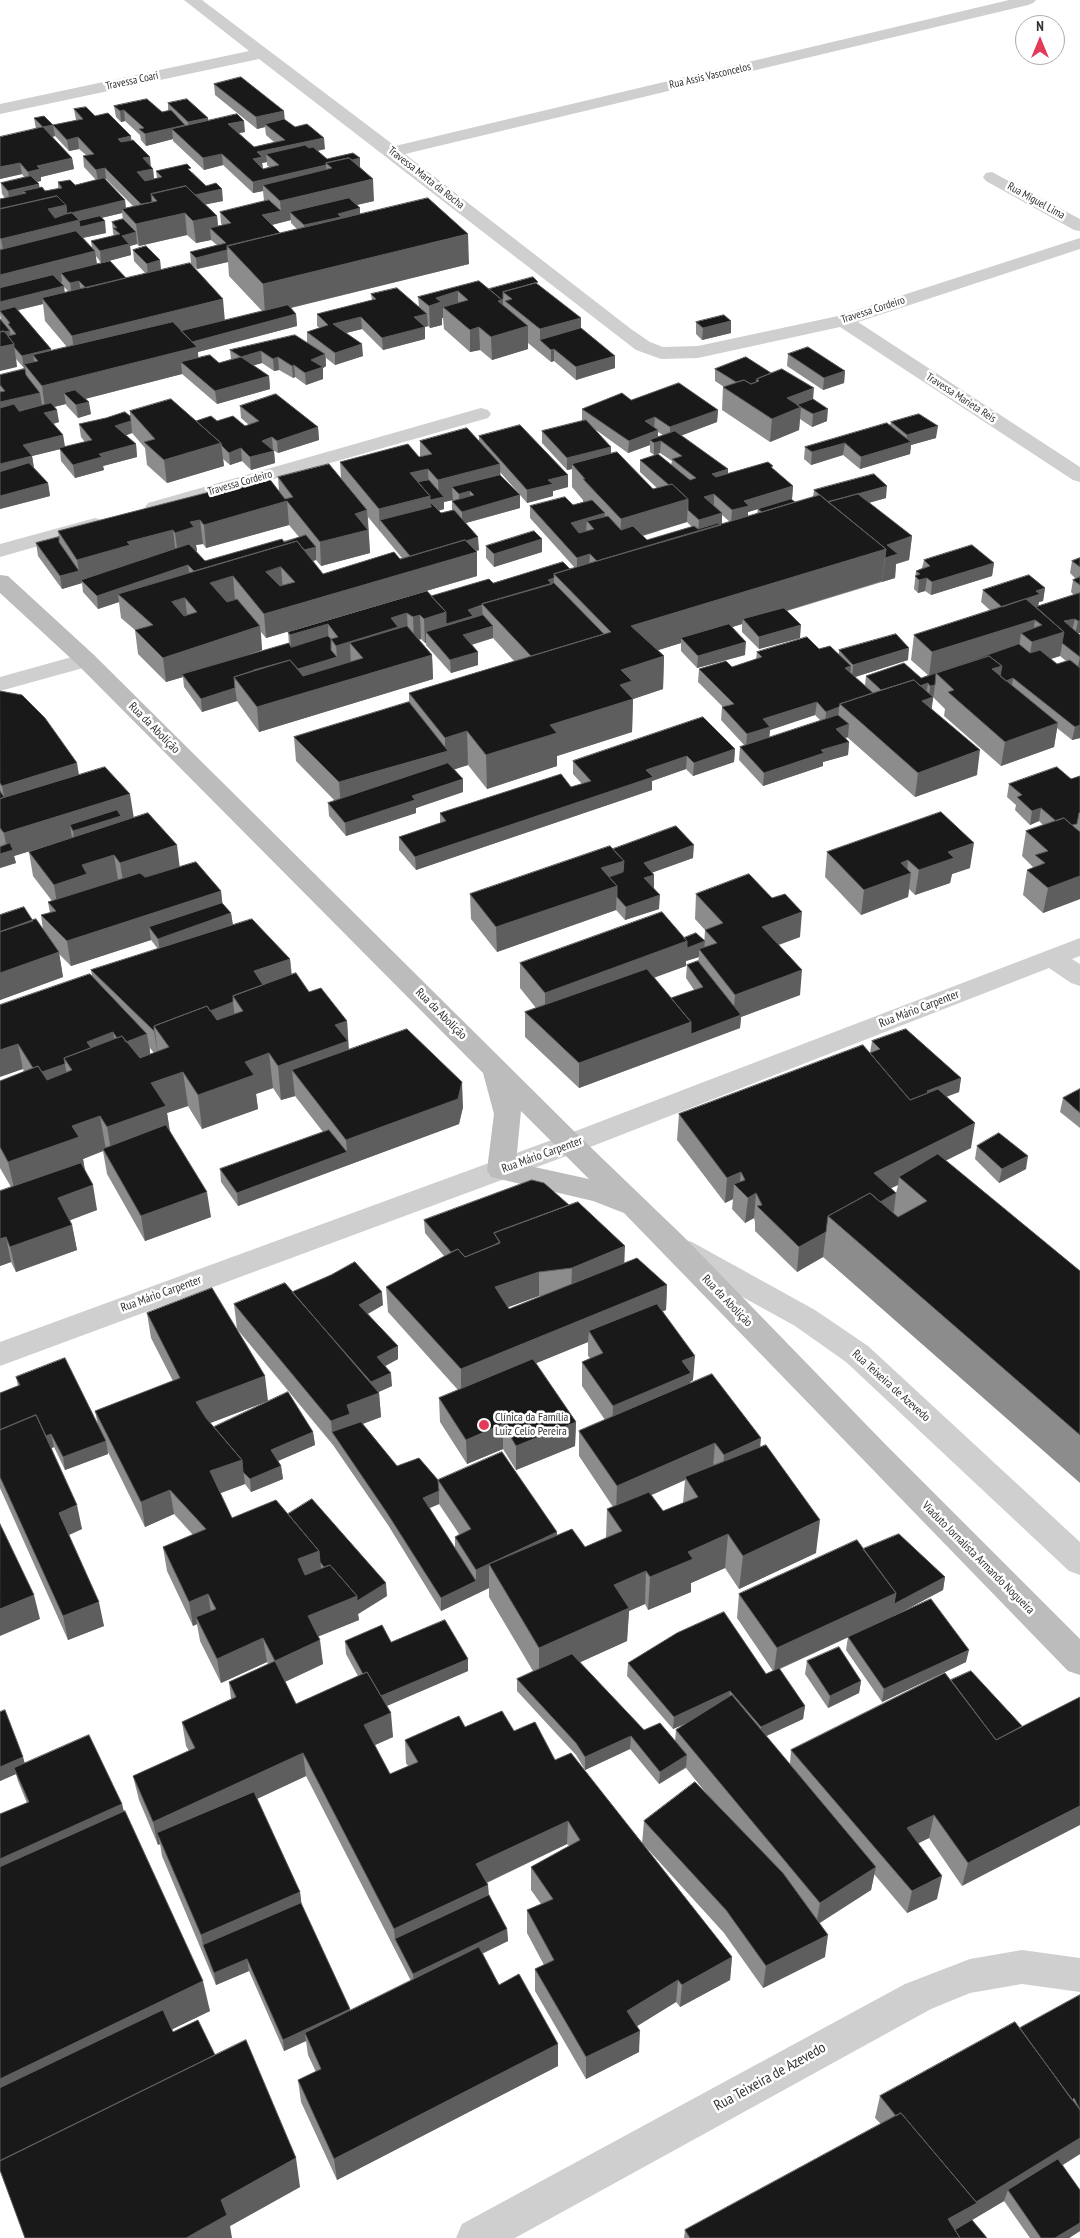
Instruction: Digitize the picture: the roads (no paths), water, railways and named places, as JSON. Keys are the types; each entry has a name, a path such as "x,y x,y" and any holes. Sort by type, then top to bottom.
{"street":[{"name":"Travessa Marta da Rocha","path":"192,0 264,53 624,333 643,346 661,353"},
{"name":"Rua Assis Vasconcelos","path":"392,152 1028,0"},
{"name":"Travessa Coari","path":"0,109 264,53"},
{"name":"Rua Miguel Lima","path":"992,177 1080,226"},
{"name":"Travessa Cordeiro","path":"661,353 698,352 843,321 1080,243"},
{"name":"Travessa Marieta Reis","path":"843,321 1080,476"},
{"name":"Travessa Cordeiro","path":"0,551 481,414"},
{"name":"Rua da Abolição","path":"0,581 86,660 570,1144 675,1246 875,1454"},
{"path":"0,684 86,660"},
{"name":"Rua Mário Carpenter","path":"0,1354 570,1144 1080,946"},
{"path":"1052,957 1080,977"},
{"path":"495,1068 508,1114 501,1170 600,1192 638,1210"},
{"name":"Rua Teixeira de Azevedo","path":"675,1246 805,1318 857,1354 1080,1562"},
{"name":"Viaduto Jornalista Armando Nogueira","path":"875,1454 1080,1661"},
{"name":"Rua Teixeira de Azevedo","path":"476,2238 918,1996 970,1976 1022,1967 1080,1975"}],"place":[{"name":"Clínica da Família Luiz Celio Pereira","path":"484,1425"}]}
